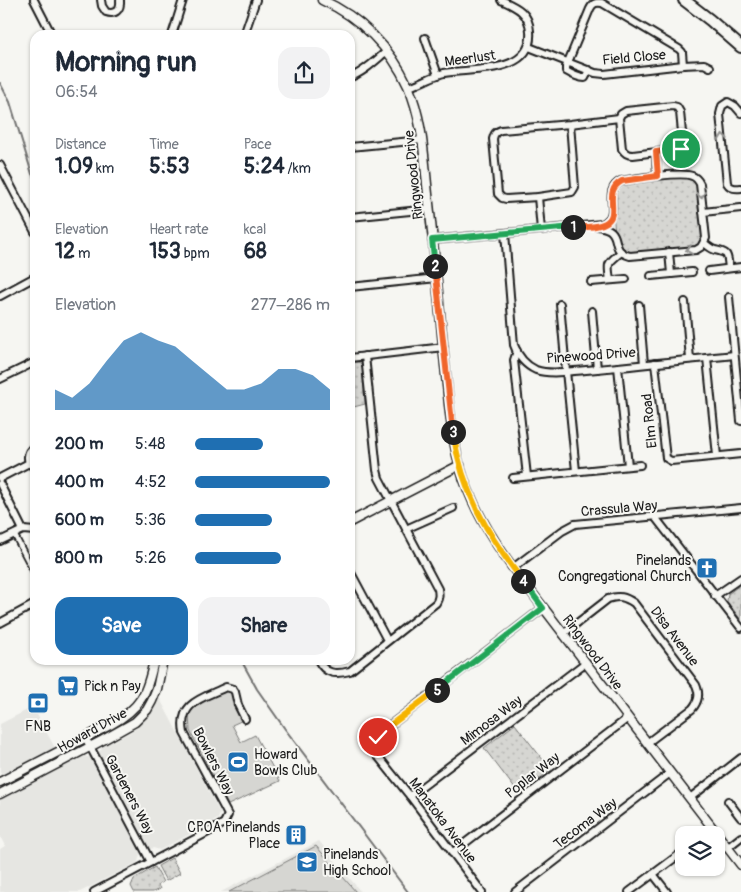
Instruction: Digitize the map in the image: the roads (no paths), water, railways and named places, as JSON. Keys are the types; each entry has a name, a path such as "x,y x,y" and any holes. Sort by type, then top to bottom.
{"main road":[{"path":"684,0 741,47"}],"street":[{"path":"34,0 49,30"},
{"path":"101,0 106,12 111,14 119,9 120,0"},
{"path":"174,30 184,0"},
{"path":"246,30 256,0"},
{"name":"Ringwood Drive","path":"322,0 359,22 387,51 409,87 419,117 450,416 460,465 482,521 513,568 543,608 711,826"},
{"path":"501,0 520,9 526,15 530,30 528,46"},
{"name":"Field Close","path":"589,70 585,78 581,78 566,70 590,9 593,4 598,2 679,49 682,52 683,65"},
{"path":"425,38 438,75"},
{"name":"Field Close","path":"528,46 595,73 604,74 683,65 704,64 710,67"},
{"name":"Meerlust","path":"409,87 445,73 504,66 524,54 528,46"},
{"path":"355,75 387,51"},
{"path":"741,113 728,102 722,106 720,114 727,183 733,188 741,188"},
{"path":"677,107 680,112 683,147 678,150 656,152 628,155 625,153 622,149 619,118 621,114 626,111 677,107"},
{"path":"570,124 574,190 569,193 538,197 506,199 500,197 498,194 493,139 496,132 500,130 619,118"},
{"path":"355,147 422,140"},
{"path":"656,152 658,176"},
{"path":"0,165 30,222"},
{"path":"687,174 696,178 700,184 706,232 704,243 696,250 630,256 618,249 616,245 613,233 612,191 622,181 658,176 687,174"},
{"path":"538,197 541,230"},
{"path":"703,212 741,208"},
{"path":"355,216 430,209"},
{"path":"595,226 607,222 612,216"},
{"path":"432,240 595,226 607,228 613,233"},
{"name":"Pinewood Drive","path":"505,233 514,345 520,358 536,370 544,372 597,369 734,355"},
{"path":"704,243 711,248 725,252 729,268"},
{"path":"610,280 608,265 610,261 622,252"},
{"path":"669,252 671,274"},
{"path":"709,271 741,267"},
{"path":"651,276 692,272"},
{"path":"355,286 437,278"},
{"path":"591,282 626,279"},
{"path":"0,296 30,280"},
{"path":"729,297 741,421"},
{"path":"685,302 690,359"},
{"path":"560,304 576,471"},
{"path":"639,305 644,364"},
{"path":"592,311 597,369"},
{"path":"355,357 444,347"},
{"path":"517,351 514,360 527,476"},
{"path":"320,665 326,671 333,673 350,671 436,603 439,594 379,478 375,465 365,356"},
{"path":"707,358 715,456 741,454"},
{"path":"516,376 520,367 525,362"},
{"name":"Elm Road","path":"655,363 666,458 671,461 715,456"},
{"path":"0,379 30,364"},
{"path":"618,367 628,466"},
{"path":"0,478 29,463 28,454 30,450"},
{"path":"355,519 460,465"},
{"path":"513,478 640,465"},
{"path":"0,484 23,530"},
{"path":"406,529 453,508"},
{"name":"Crassula Way","path":"513,568 574,524 741,508"},
{"path":"655,517 741,628"},
{"path":"0,541 23,530 30,531"},
{"path":"14,534 30,564"},
{"path":"715,596 741,578"},
{"path":"355,580 387,640"},
{"name":"Disa Avenue","path":"563,634 608,599 615,596 623,597 634,603 696,685 699,698 692,709 647,743"},
{"path":"0,623 30,607"},
{"name":"Manatoka Avenue","path":"482,892 377,755 375,749 380,733 543,608"},
{"name":"Mimosa Way","path":"410,796 586,663"},
{"name":"Howard Drive","path":"0,782 123,718 135,708 144,695 153,665"},
{"name":"Howard Drive","path":"0,794 135,722 147,710 152,701 157,689 162,665"},
{"name":"Bowlers Way","path":"151,862 224,823 228,816 184,733 183,719 186,712 193,702 226,687 235,692 238,705 245,719"},
{"name":"Poplar Way","path":"452,853 628,718"},
{"name":"Gardeners Way","path":"85,737 151,862"},
{"path":"690,798 741,758"},
{"name":"Tecoma Way","path":"515,892 670,773"},
{"path":"728,801 741,818"},
{"path":"727,848 741,837"},
{"name":"Ringwood Drive","path":"725,845 741,865"},
{"path":"629,892 675,857"},
{"path":"94,892 151,862"},
{"path":"653,874 667,892"}],"waterway":[{"path":"0,83 10,102 30,167"},
{"path":"244,665 257,689 285,729 408,892"}],"place":[{"name":"Pinelands Congregational Church","path":"707,568"},
{"name":"Pick n Pay","path":"68,686"},
{"name":"FNB","path":"38,703"},
{"name":"Howard Bowls Club","path":"238,762"},
{"name":"CPOA Pinelands Place","path":"296,835"},
{"name":"Pinelands High School","path":"307,862"}]}
